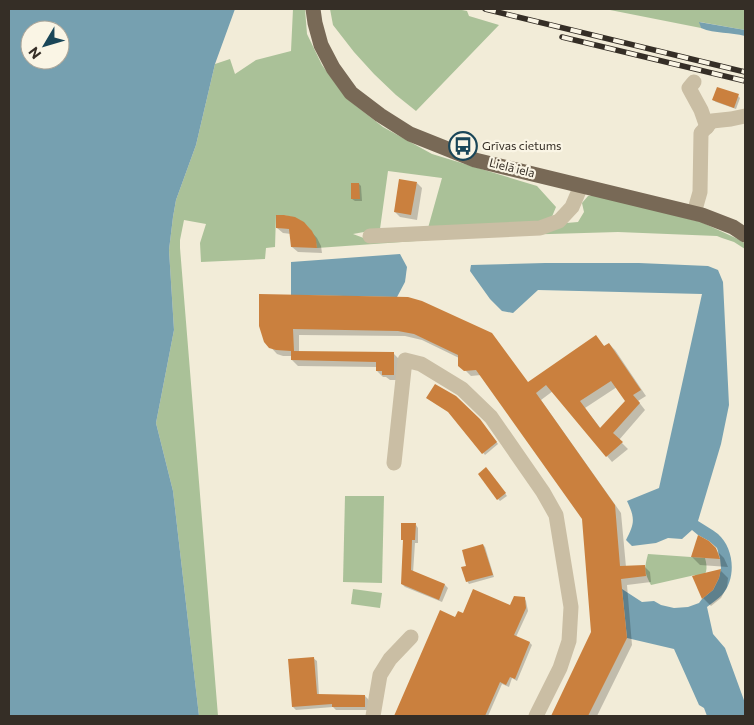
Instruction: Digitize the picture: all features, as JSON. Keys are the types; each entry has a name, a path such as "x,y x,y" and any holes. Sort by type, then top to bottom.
{"main road":[{"name":"Lielā iela","path":"313,9 314,23 321,45 333,68 351,93 380,115 410,134 475,160 694,213 733,227 745,235"}],"lane":[{"path":"694,82 689,88 701,110 707,127"},
{"path":"694,213 700,192 701,133 712,121 745,116"},
{"path":"370,236 540,228 558,221 572,207 581,186"},
{"path":"394,463 405,360 420,364 462,389 490,417 544,492 556,515 571,607 569,640 560,668 536,716"},
{"path":"373,716 380,675 390,659 411,637"}],"green space":[{"path":"293,9 305,9 307,34 322,65 346,98 383,127 432,154 537,186 556,207 551,219 538,224 428,228 442,178 388,171 380,229 353,234 369,240 578,222 584,212 582,203 588,196 595,195 701,222 740,240 745,244 745,249 734,242 717,236 618,232 487,236 317,248 313,233 309,227 298,219 276,215 275,247 266,248 265,259 201,262 200,243 206,224 184,220 180,248 218,716 199,716 173,491 156,423 174,330 169,250 173,217 176,200 196,145 215,64 230,59 235,74 256,60 291,51"},
{"path":"330,9 457,9 467,11 469,16 499,25 416,111 396,95 354,52 333,25"},
{"path":"605,9 745,9 745,30 700,22 701,28"},
{"path":"345,496 384,496 382,583 343,582"},
{"path":"648,554 705,558 706,571 699,582 695,575 651,585 645,570"},
{"path":"353,589 382,593 380,608 351,604"}],"water":[{"path":"9,9 235,9 215,64 196,145 176,200 169,250 174,330 156,423 173,491 199,716 9,716"},
{"path":"699,22 745,30 745,36 706,30 701,28"},
{"path":"400,254 407,267 405,282 397,297 291,295 291,262"},
{"path":"639,263 708,266 718,270 723,282 729,405 721,444 698,521 718,534 723,540 732,563 732,572 727,588 722,595 707,607 713,634 725,648 745,703 745,716 707,716 704,708 699,705 674,649 627,638 622,589 642,602 654,601 674,608 688,607 699,603 713,590 719,578 721,568 717,548 692,530 682,539 668,538 656,543 632,546 626,540 633,520 627,501 659,488 702,294 538,290 513,313 502,311 490,299 470,271 471,265"}],"building":[{"path":"717,87 739,94 734,108 712,100"},
{"path":"399,179 417,182 411,215 394,212"},
{"path":"351,183 359,183 360,199 351,199"},
{"path":"276,215 295,217 304,222 316,239 317,248 291,247 289,229 276,228"},
{"path":"259,294 408,297 422,301 492,333 528,382 596,335 604,346 609,343 641,390 633,395 640,403 613,433 623,442 606,457 546,385 536,393 615,505 620,566 645,565 646,576 621,579 627,638 588,716 551,716 591,632 582,519 476,370 464,371 458,366 458,355 414,334 398,331 293,329 294,351 394,352 394,375 382,375 382,371 376,371 376,362 291,360 291,351 269,348 264,342 259,326","holes":["611,381 625,401 600,428 580,401"]},
{"path":"435,384 456,396 480,419 497,442 482,454 448,412 426,398"},
{"path":"486,467 506,493 497,500 478,474"},
{"path":"401,523 416,523 415,540 412,540 411,570 445,584 439,600 401,584 403,540 401,540"},
{"path":"698,535 709,541 716,548 720,559 691,557"},
{"path":"483,544 493,575 466,582 461,567 466,566 462,550"},
{"path":"721,569 713,590 702,599 692,576"},
{"path":"473,589 510,605 514,596 525,597 526,608 514,635 530,642 515,679 510,677 506,685 500,682 485,716 394,716 440,610 455,617 458,611 463,613"},
{"path":"314,657 317,694 365,695 365,707 332,707 332,704 292,707 288,659"}],"railway":[{"path":"485,9 745,72"},
{"path":"562,37 745,81"}],"place":[{"name":"Grīvas cietums","path":"463,146"}]}
